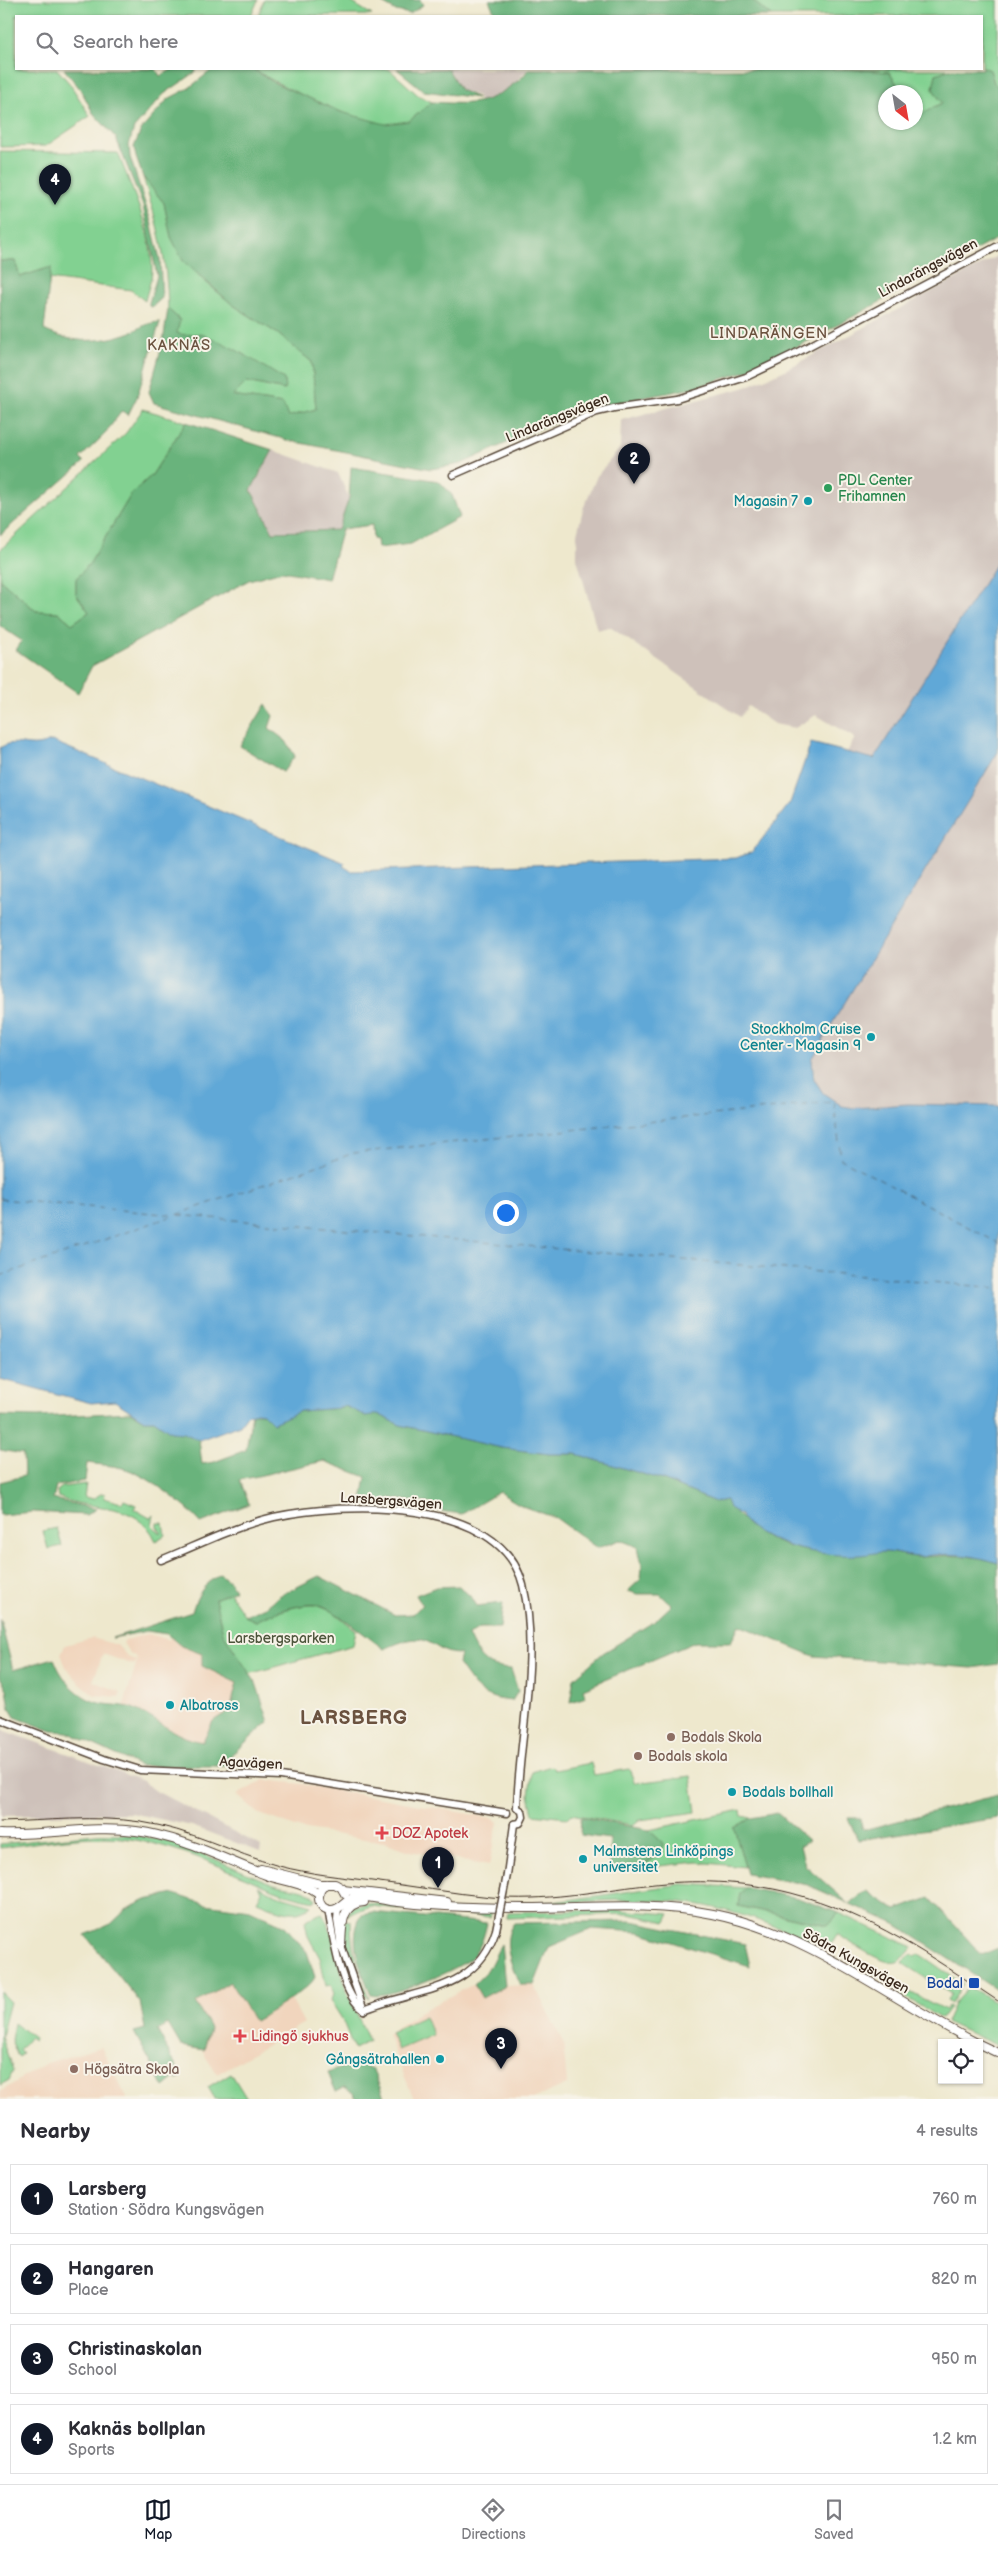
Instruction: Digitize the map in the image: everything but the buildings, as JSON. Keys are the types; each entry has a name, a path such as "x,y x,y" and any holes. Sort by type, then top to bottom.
{"main road":[{"name":"Södra Kungsvägen","path":"0,1836 90,1829 136,1831 176,1840 265,1875 311,1889 318,1895 321,1904 328,1909 341,1906 355,1897 363,1897 428,1905 524,1908 614,1905 669,1907 714,1914 742,1921 819,1952 971,2039"},
{"name":"Södra Kungsvägen","path":"233,1861 326,1884 335,1884 343,1890 478,1906"},
{"path":"318,1895 326,1884"},
{"path":"341,1906 343,1890"},
{"path":"341,1946 343,1918 350,1906 363,1902 401,1902"},
{"name":"Södra Kungsvägen","path":"983,2046 998,2053"}],"street":[{"name":"Lindarängsvägen","path":"453,475 597,412 677,399 746,377 794,354 998,246"},
{"name":"Larsbergsvägen","path":"161,1560 250,1524 301,1512 330,1509 386,1510 447,1517 460,1521 489,1537 504,1550 516,1567 523,1584 527,1610 526,1714 517,1808"},
{"name":"Agavägen","path":"0,1719 104,1759 140,1770 281,1776 507,1813"},
{"path":"517,1808 522,1811 524,1817 520,1823 514,1824 508,1819 507,1813 511,1809 517,1808"},
{"path":"364,2010 447,1983 465,1975 484,1958 496,1930 507,1876 514,1824"},
{"path":"341,1906 338,1930 341,1946 364,2010"},
{"path":"328,1909 340,1967 354,2000 364,2010"}],"shaded area":[{"path":"449,70 527,70 516,82 495,98 479,103 478,96 460,90"},
{"path":"998,256 998,560 874,759 847,752 855,738 816,715 795,728 774,724 748,706 740,717 610,627 597,630 577,558 577,534 583,509 597,476 620,448 621,420 743,388 783,371"},
{"path":"273,450 338,473 349,498 338,530 273,532 251,490"},
{"path":"998,752 998,1106 908,1104 854,1108 842,1106 823,1093 814,1079 812,1059"},
{"path":"148,1634 168,1640 171,1638 176,1643 203,1654 202,1666 237,1683 230,1710 213,1721 203,1742 189,1740 124,1705 137,1661 136,1656 131,1655 123,1643 125,1640"},
{"path":"92,1638 117,1645 128,1657 136,1660 134,1665 103,1654 93,1681 121,1692 119,1697 95,1695 79,1682 66,1667 61,1654 65,1645"},
{"path":"0,1729 143,1781 152,1789 261,1846 260,1852 192,1826 132,1813 0,1816"},
{"path":"264,1780 302,1784 492,1818 498,1822 489,1866 410,1851 384,1842 301,1829 257,1813 237,1795"},
{"name":"Lidingö sjukhus","path":"231,1977 289,1996 304,2023 217,2074 200,2048 190,2002"},
{"path":"474,1984 482,1998 505,1986 534,1985 563,2042 567,2084 533,2099 414,2099 387,2034 421,2011"},
{"name":"Högsätra Skola","path":"101,2047 127,2099 0,2099 0,2092 46,2063"}],"green space":[{"path":"0,0 258,0 251,15 15,15 15,70 58,70 70,84 90,116 46,146 0,147"},
{"path":"264,0 348,0 372,15 258,15"},
{"path":"377,0 420,0 423,5 410,14 396,11"},
{"path":"489,0 752,0 770,15 523,14 496,15"},
{"path":"752,0 998,0 998,87 994,83 990,70 983,67 983,15 770,15"},
{"path":"983,67 990,70 994,83 998,87 998,238 762,366 694,388 593,407 531,432 461,464 431,469 291,441 154,403 149,392 163,342 168,309 180,320 177,333 184,335 200,334 214,339 284,379 285,390 247,382 233,396 283,404 288,417 316,409 312,362 278,334 233,305 183,261 171,237 164,203 143,177 136,157 134,147 141,130 168,99 189,88 212,70 255,70 275,83 341,112 385,124 409,121 432,102 465,103 483,101 502,92 519,80 527,70 858,70 889,72 897,85 878,85 878,130 923,130 923,113 942,103 933,89 936,74 947,70 983,70"},
{"path":"65,70 157,70 160,76 171,70 195,70 196,72 164,94 134,128 129,145 130,157 151,222 160,259 162,298 152,307 149,306 149,303 157,276 143,206 116,138 93,113 81,90"},
{"path":"255,70 390,70 418,95 432,102 403,139 308,98"},
{"path":"398,70 449,70 460,90 478,98 424,91"},
{"path":"858,70 947,70 936,74 933,89 942,103 923,113 923,85 897,85 889,72"},
{"path":"0,151 118,153 149,240 152,274 145,301 131,290 49,279 51,268 19,277 15,261 0,261"},
{"path":"143,177 164,203 171,237 201,278 233,305 278,334 312,362 316,409 287,417 282,404 232,396 247,382 284,390 200,334 184,336 176,333 179,320 168,309 166,274 161,242"},
{"path":"0,261 15,261 20,277 51,267 44,330 55,335 76,340 98,340 120,336 147,324 160,322 137,397 128,415 122,411 103,436 80,458 84,462 0,535"},
{"path":"143,409 186,422 152,475 132,493 90,563 76,579 76,594 89,612 72,624 58,612 36,611 0,579 0,550 126,433"},
{"path":"186,422 273,450 251,490 273,532 338,530 349,498 351,467 439,481 452,495 460,517 411,544 378,548 377,540 373,539 372,525 342,529 328,579 282,571 249,580 92,666 78,693 16,650 22,641 0,626 0,579 36,611 58,612 72,624 89,612 76,594 76,579 90,563 132,493 152,475"},
{"path":"266,704 273,716 269,728 286,741 295,756 283,772 240,746"},
{"path":"345,1406 366,1416 378,1414 400,1425 502,1448 549,1454 576,1454 663,1480 715,1502 726,1500 751,1527 766,1537 798,1549 850,1554 889,1552 917,1557 960,1556 998,1563 998,1664 972,1668 814,1656 739,1625 731,1642 695,1642 583,1689 586,1697 570,1702 574,1678 603,1653 655,1621 672,1605 660,1594 638,1594 628,1591 641,1579 642,1565 638,1547 620,1540 597,1548 556,1518 522,1506 499,1492 462,1514 439,1511 434,1504 389,1498 384,1505 362,1501 366,1477 324,1461 240,1480 249,1504 201,1523 175,1499 142,1476 114,1466 87,1463 85,1481 56,1486 53,1499 96,1509 86,1515 33,1512 0,1515 0,1482 24,1476 23,1454 0,1450 0,1416 38,1417 130,1412 144,1420 154,1420 171,1432 184,1433 199,1440 202,1464 214,1462 246,1450 252,1413 263,1413 273,1423 300,1411 341,1408"},
{"path":"86,1484 84,1497 93,1499 102,1493 105,1494 104,1498 121,1503 124,1500 136,1505 134,1509 150,1518 154,1515 152,1525 160,1533 161,1531 157,1527 157,1523 163,1523 165,1535 156,1541 147,1527 137,1518 125,1512 71,1502 58,1497 57,1491 62,1487"},
{"path":"57,1528 62,1546 48,1549 43,1531"},
{"path":"220,1574 230,1582 235,1590 215,1599 223,1633 256,1683 269,1722 231,1755 227,1766 140,1766 67,1732 52,1731 15,1717 10,1709 7,1689 0,1677 0,1619 13,1670 54,1658 66,1680 84,1697 99,1703 132,1708 177,1733 203,1742 213,1721 230,1710 237,1683 202,1666 202,1654 181,1646 167,1634 147,1631 112,1638 192,1612 202,1590"},
{"path":"319,1576 395,1615 413,1614 422,1605 416,1595 436,1587 459,1586 470,1596 476,1606 503,1603 500,1628 479,1628 468,1635 479,1655 488,1664 511,1669 518,1691 512,1701 501,1700 480,1691 458,1664 460,1654 448,1653 419,1639 403,1642 384,1649 323,1606 299,1606 271,1614 256,1621 245,1616 266,1607 279,1596"},
{"name":"Larsbergsparken","path":"229,1592 245,1616 256,1621 271,1614 299,1606 317,1605 324,1607 356,1630 353,1645 249,1674 223,1633 215,1599"},
{"path":"591,1763 594,1775 629,1769 635,1783 691,1776 696,1812 640,1820 632,1825 571,1814 567,1818 533,1814 529,1795 532,1772 551,1766 555,1770"},
{"path":"998,1795 998,1818 858,1840 848,1818 860,1818 863,1830"},
{"path":"741,1810 742,1816 751,1818 734,1828 745,1867 698,1862 639,1868 662,1853 662,1843 649,1830"},
{"path":"777,1813 809,1841 800,1846 805,1865 848,1903 808,1885 747,1874 734,1828 751,1818"},
{"path":"581,1817 649,1830 663,1843 662,1853 639,1868 610,1870 610,1839 580,1835"},
{"path":"96,1834 134,1835 172,1843 274,1884 309,1892 316,1899 315,1901 287,1894 188,1854 130,1839 114,1837 81,1838 0,1848 0,1844"},
{"path":"682,1884 747,1888 740,1893 738,1906 827,1925 839,1913 913,1947 899,1961 886,1961 877,1958 837,1934 828,1949 785,1930 741,1915 695,1904 672,1901 614,1900 511,1905 512,1903 553,1902"},
{"path":"258,1886 277,1895 312,1905 299,1912 278,1909 257,1901 262,1891"},
{"path":"747,1888 798,1898 839,1913 828,1925 738,1906 740,1893"},
{"path":"867,1891 896,1910 930,1898 982,1955 998,1948 998,1991 895,1924 850,1904"},
{"path":"174,1894 205,1904 250,1910 285,1926 307,1952 315,1977 297,1995 254,2021 230,1982 196,2003 210,2028 204,2050 181,2046 168,2024 157,2030 181,2075 181,2078 177,2080 175,2078 164,2087 134,2032 145,2029 140,2002 85,1935 111,1924 127,1909 146,1900"},
{"path":"367,1903 439,1910 492,1910 490,1917 370,1906 346,1916 354,1906"},
{"path":"618,1910 670,1914 666,1922 629,1914 507,1918 508,1912"},
{"path":"372,1912 487,1923 480,1946 471,1958 452,1970 422,1983 379,1995 371,1994 359,1964 355,1944 358,1924 362,1914"},
{"path":"322,1913 328,1922 347,1992 369,2041 354,2049 342,2019 330,2000 334,1994 331,1985 326,1986 320,1958 308,1936 305,1922 307,1919"},
{"path":"345,1920 351,1921 352,1941 356,1960 369,1998 358,1985 350,1963"},
{"path":"632,1921 745,1944 750,1966 640,1932 592,1929 549,1947 534,1985 520,1985 511,1962 508,1946 510,1930 514,1923"},
{"path":"501,1944 505,1986 482,1998 474,1984 488,1970"},
{"path":"912,1954 916,1957 919,1954 963,1984 951,2004 947,2001 951,1994 902,1963"},
{"path":"896,1985 945,2010 948,2006 950,2007 941,2019 896,1991 894,1988"},
{"path":"969,1987 998,2003 998,2046 946,2022 955,2002"},
{"path":"0,1992 10,2002 1,2036 13,2071 9,2080 0,2085"},
{"path":"425,2016 433,2035 398,2050 390,2032"},
{"path":"14,2023 34,2038 34,2041 29,2038 19,2050 22,2054 18,2057 11,2040"},
{"path":"355,2062 372,2069 385,2099 357,2099 352,2092 344,2088 336,2092 328,2073"},
{"path":"231,2073 247,2099 215,2099 208,2087"}],"water":[{"path":"998,560 998,752 812,1059 814,1079 823,1093 842,1106 854,1108 908,1104 998,1106 998,1563 958,1555 942,1554 919,1557 885,1552 862,1555 835,1555 808,1551 768,1538 756,1531 745,1522 741,1515 729,1508 726,1500 715,1502 663,1480 576,1454 549,1454 502,1448 400,1425 378,1414 366,1416 345,1406 341,1408 300,1411 273,1423 263,1413 248,1414 240,1425 199,1440 184,1433 171,1432 154,1420 144,1420 115,1401 91,1403 0,1379 0,748 9,744 40,745 52,741 345,863 343,866 351,871 736,858 752,852 790,803 811,743 874,759"}],"ferry route":[{"path":"0,1276 354,1153 834,1102 841,1159 998,1243"},
{"path":"0,1199 174,1215"},
{"path":"178,1215 998,1288"}],"tram line":[{"path":"0,1822 88,1819 141,1822 177,1830 262,1861 291,1869 491,1897 550,1897 682,1882 719,1882 773,1889 820,1902 873,1924 949,1968 998,2001"}],"place":[{"name":"Kaknäs bollplan","path":"55,205"},
{"name":"Hangaren","path":"634,484"},
{"name":"PDL Center Frihamnen","path":"828,488"},
{"name":"Magasin 7","path":"808,501"},
{"name":"Stockholm Cruise Center - Magasin 9","path":"871,1037"},
{"name":"Albatross","path":"170,1705"},
{"name":"Bodals Skola","path":"671,1737"},
{"name":"Bodals skola","path":"638,1756"},
{"name":"Bodals bollhall","path":"732,1792"},
{"name":"DOZ Apotek","path":"382,1833"},
{"name":"Malmstens Linköpings universitet","path":"583,1859"},
{"name":"Larsberg","path":"438,1888"},
{"name":"Bodal","path":"974,1983"},
{"name":"Lidingö sjukhus","path":"240,2036"},
{"name":"Gångsätrahallen","path":"440,2059"},
{"name":"Högsätra Skola","path":"74,2069"},
{"name":"Christinaskolan","path":"501,2069"}],"district":[{"name":"LINDARÄNGEN","path":"769,333"},
{"name":"KAKNÄS","path":"179,345"},
{"name":"LARSBERG","path":"354,1718"}]}
